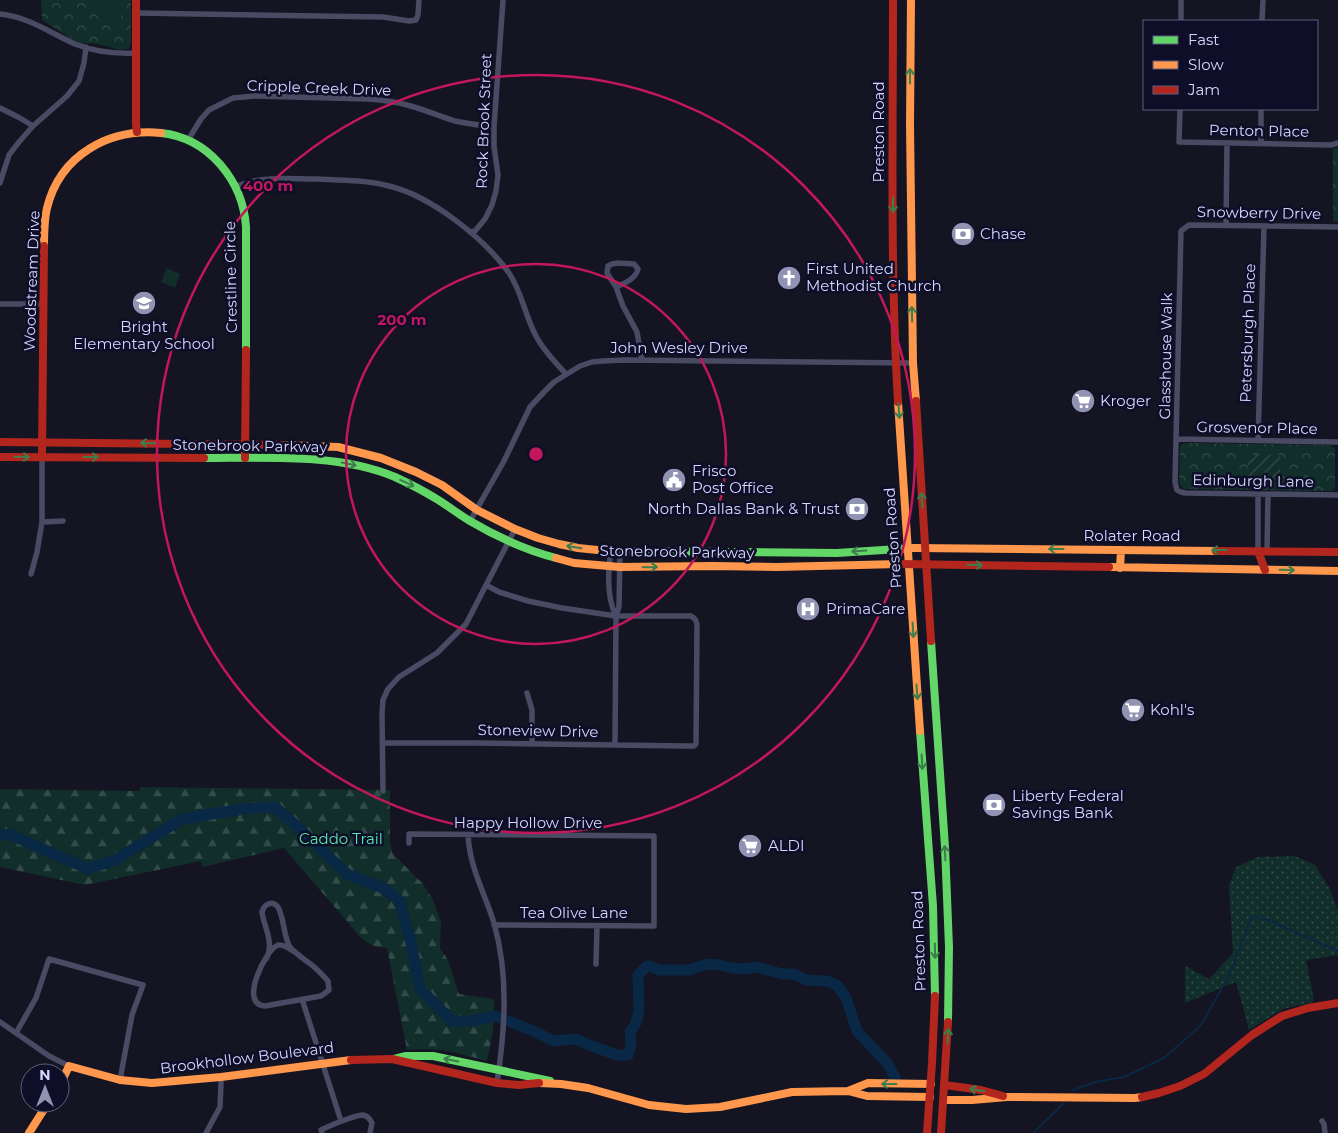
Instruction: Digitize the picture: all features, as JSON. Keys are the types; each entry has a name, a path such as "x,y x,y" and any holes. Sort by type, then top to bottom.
{"main road":[{"path":"136,0 137,132"},
{"name":"Preston Road","path":"893,0 896,363 923,785 930,848 935,967 931,1084 927,1133"},
{"name":"Preston Road","path":"911,0 912,363 926,548 948,912 949,986 941,1133"},
{"name":"Crestline Circle","path":"137,132 170,134 197,144 214,157 225,170 241,202 246,222 245,458"},
{"name":"Woodstream Drive","path":"42,457 44,219 50,197 58,180 75,160 96,143 118,135 137,132"},
{"name":"Stonebrook Parkway","path":"0,442 312,445 338,448 381,458 416,472 442,485 478,510 515,529 538,538 578,548 620,551 837,553 926,548"},
{"path":"368,468 371,455"},
{"name":"Stonebrook Parkway","path":"0,457 245,458 331,461 368,468 410,484 436,498 470,521 509,542 536,553 574,562 608,566 777,567 927,564"},
{"path":"377,471 381,458"},
{"name":"Rolater Road","path":"926,548 1338,552"},
{"path":"1036,549 1037,566"},
{"path":"1120,568 1121,550"},
{"path":"1258,551 1265,570"},
{"path":"1265,570 1267,551"},
{"path":"712,552 712,566"},
{"path":"777,567 778,552"},
{"name":"Rolater Road","path":"927,564 1338,571"},
{"path":"919,713 936,712"},
{"path":"933,902 947,901"},
{"path":"933,913 948,912"},
{"path":"1008,1097 1135,1098 1159,1094 1204,1074 1252,1035 1282,1016 1308,1008 1338,1003"},
{"name":"Brookhollow Boulevard","path":"392,1059 401,1056 439,1057 527,1075 559,1084"},
{"name":"Brookhollow Boulevard","path":"70,1066 120,1080 152,1083 220,1077 361,1059 392,1059 497,1083 519,1085 545,1083 588,1088 648,1105 681,1109 720,1107 792,1092 848,1091 867,1096 930,1097 944,1100 1008,1097"},
{"name":"Brookhollow Boulevard","path":"848,1091 868,1084 931,1084 981,1090 1008,1097"},
{"path":"29,1133 42,1113"}],"street":[{"path":"136,14 383,17 409,21 416,20 419,0"},
{"name":"Rock Brook Street","path":"470,232 475,231 485,219 496,191 498,175 494,146 494,127 503,0"},
{"path":"1181,0 1181,20"},
{"path":"1262,20 1263,0"},
{"path":"0,14 26,19 86,47 116,54 136,53"},
{"path":"0,183 9,154 32,126 67,96 79,81 86,47"},
{"name":"Cripple Creek Drive","path":"188,140 209,110 233,98 255,96 385,101 405,104 455,120 494,127"},
{"path":"0,108 32,126"},
{"name":"Penton Place","path":"1180,110 1180,142 1338,144"},
{"path":"1261,110 1261,144"},
{"path":"1226,225 1227,143"},
{"path":"235,187 262,180 351,180 389,186 421,198 453,218 470,232 509,273 515,283 535,335 566,374"},
{"name":"Snowberry Drive","path":"1181,231 1189,225 1338,227"},
{"name":"Petersburgh Place","path":"1258,441 1264,226"},
{"name":"Glasshouse Walk","path":"1175,482 1181,231"},
{"path":"616,287 634,277 638,269 634,264 612,264 608,266 607,273 616,287 623,306 637,332 642,360"},
{"path":"0,304 44,304"},
{"name":"John Wesley Drive","path":"470,521 478,510 504,461 530,407 554,382 580,366 592,362 616,360 912,363"},
{"name":"Grosvenor Place","path":"1176,439 1338,442"},
{"name":"Woodstream Drive","path":"31,574 42,522 42,457"},
{"name":"Edinburgh Lane","path":"1175,482 1177,490 1181,492 1338,495"},
{"path":"1258,494 1258,551"},
{"path":"1267,551 1268,494"},
{"path":"42,522 63,521"},
{"path":"383,790 383,700 388,689 399,677 437,653 466,624 515,529"},
{"path":"611,550 608,566 611,606 616,616"},
{"path":"615,745 616,616 619,607 620,551"},
{"path":"486,585 499,592 528,601 616,616"},
{"name":"Stoneview Drive","path":"382,743 694,746 697,740 696,620 691,616 616,616"},
{"path":"527,693 532,710 532,744"},
{"name":"Happy Hollow Drive","path":"409,843 409,834 654,836 654,926"},
{"path":"468,835 473,867 494,925 505,985 505,1016 497,1083"},
{"path":"274,904 278,907 287,942 296,953 319,971 328,981 328,990 321,996 265,1006 257,1004 253,996 255,985 269,952 270,944 262,912 264,907 274,904"},
{"name":"Tea Olive Lane","path":"494,925 654,926"},
{"path":"596,964 597,926"},
{"path":"266,959 278,945 284,946 296,953"},
{"path":"16,1033 36,998 49,959 143,986 132,1015 120,1080"},
{"path":"302,999 341,1121"},
{"name":"Brookhollow Boulevard","path":"0,1022 49,1056 63,1063"},
{"path":"206,1133 220,1106 220,1077"},
{"path":"322,1133 321,1130 341,1121 363,1115 369,1117 372,1123 370,1133"},
{"path":"1322,1121 1325,1133"}],"green space":[{"path":"41,0 131,0 131,45 128,49 119,49 93,43 80,44 42,20"},
{"path":"113,0 120,7 121,18 114,23 107,23 95,13 99,1"},
{"path":"1338,147 1338,222 1333,222 1333,149"},
{"path":"167,268 180,274 175,288 161,282"},
{"path":"1185,443 1331,445 1335,449 1335,488 1331,491 1184,489 1179,483 1180,447"},
{"path":"1248,455 1280,455 1280,479 1247,479"},
{"name":"Caddo Trail","path":"140,787 390,790 390,843 393,854 423,884 433,900 441,922 440,948 448,960 459,994 494,999 493,1031 487,1061 439,1050 407,1050 387,948 373,946 362,939 284,848 202,867 201,861 85,885 0,867 0,789 140,791"},
{"path":"1295,856 1315,865 1330,889 1338,911 1338,955 1306,960 1314,1000 1311,1003 1283,1009 1249,1030 1236,982 1185,1003 1185,966 1209,979 1233,953 1229,885 1236,867 1258,857"}],"waterway":[{"path":"0,835 9,834 88,869 115,860 182,819 242,809 275,807 347,874 383,888 399,900 411,943 420,989 452,1021 472,1021 496,1016 554,1041 576,1039 617,1055 628,1055 631,1046 630,1032 636,1023 639,1010 638,975 647,966 659,970 689,970 707,964 744,969 757,967 782,974 794,974 806,980 827,981 838,986 846,998 857,1031 887,1063 895,1077"},
{"path":"1073,1090 1095,1082 1124,1077 1164,1058 1201,1025 1229,976 1252,916 1268,920 1338,951"},
{"path":"1033,1133 1064,1103"}],"traffic: fast":[{"path":"161,133 194,143 208,153 230,178 238,194 246,227 246,350"},
{"path":"204,458 301,458 326,460 373,469 420,489 501,538 556,558"},
{"path":"607,551 837,553 914,548"},
{"path":"931,641 945,847 949,947 948,1022"},
{"path":"920,731 933,906 935,996"},
{"path":"394,1059 406,1056 433,1056 550,1081"}],"traffic: slow":[{"path":"911,0 910,125 913,363 916,401"},
{"path":"44,246 46,213 53,189 63,173 75,160 89,149 123,135 161,133"},
{"path":"898,402 920,731"},
{"path":"282,445 338,447 381,458 442,485 477,510 515,529 559,544 607,551"},
{"path":"914,548 1216,551"},
{"path":"1120,568 1121,550"},
{"path":"556,558 574,563 620,567 777,567 899,564"},
{"path":"1109,567 1338,571"},
{"path":"70,1066 120,1080 152,1083 221,1077 351,1060"},
{"path":"539,1083 588,1088 649,1105 686,1109 720,1107 792,1092 848,1091 867,1096 930,1097"},
{"path":"848,1091 868,1083 931,1084"},
{"path":"944,1100 1007,1097 1142,1097"},
{"path":"29,1133 42,1113"}],"traffic: jam":[{"path":"136,0 137,132"},
{"path":"893,0 893,251 898,402"},
{"path":"42,457 44,246"},
{"path":"245,458 246,350"},
{"path":"916,401 931,641"},
{"path":"0,442 282,445"},
{"path":"0,457 204,458"},
{"path":"1216,551 1338,552"},
{"path":"1258,551 1265,570"},
{"path":"899,564 1109,567"},
{"path":"927,1133 935,996"},
{"path":"1142,1097 1180,1086 1204,1074 1252,1035 1282,1016 1308,1008 1338,1003"},
{"path":"941,1133 948,1022"},
{"path":"351,1060 392,1059 497,1083 519,1085 539,1083"},
{"path":"945,1085 981,1090 1003,1096"}],"place":[{"name":"Chase","path":"963,234"},
{"name":"First United Methodist Church","path":"789,278"},
{"name":"Bright Elementary School","path":"144,303"},
{"name":"Kroger","path":"1083,401"},
{"name":"Frisco Post Office","path":"674,480"},
{"name":"North Dallas Bank & Trust","path":"857,509"},
{"name":"PrimaCare","path":"808,609"},
{"name":"Kohl's","path":"1133,710"},
{"name":"Liberty Federal Savings Bank","path":"994,805"},
{"name":"ALDI","path":"750,846"}]}
